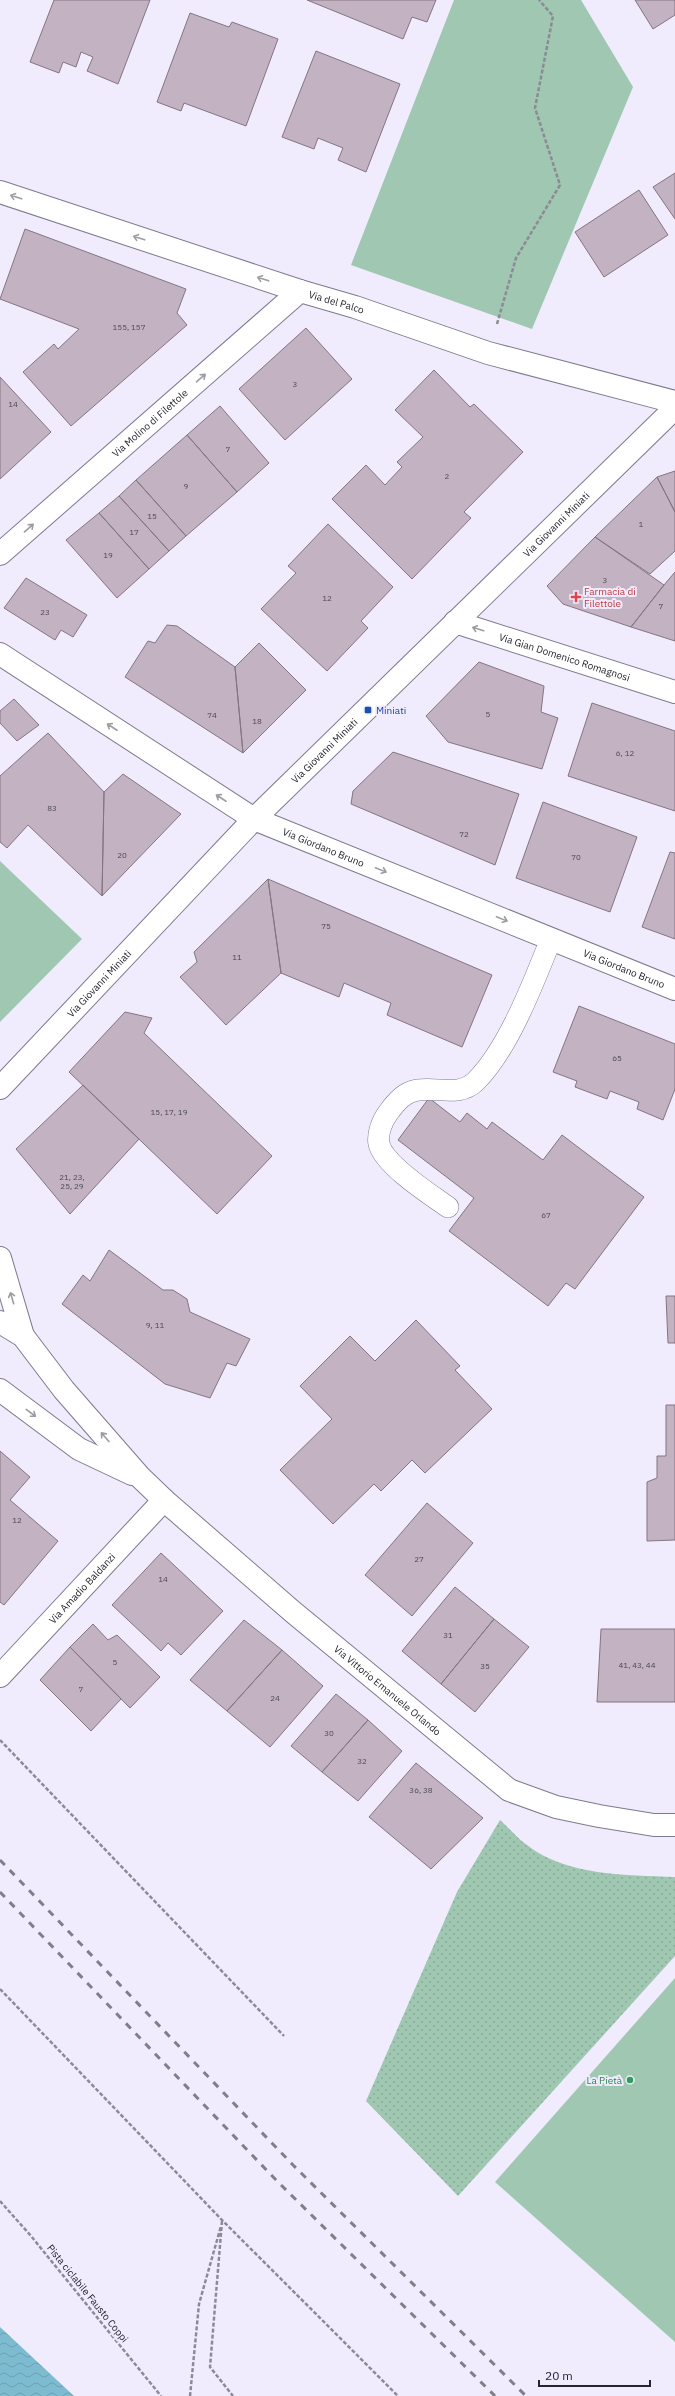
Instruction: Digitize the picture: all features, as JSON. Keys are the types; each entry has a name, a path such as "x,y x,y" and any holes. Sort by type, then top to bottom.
{"street":[{"name":"Via del Palco","path":"0,192 300,291 355,307 488,353 675,402"},
{"name":"Via Molino di Filettole","path":"0,554 300,291"},
{"name":"Via Giovanni Miniati","path":"0,1089 254,819 454,622 675,408"},
{"name":"Via Gian Domenico Romagnosi","path":"454,622 675,692"},
{"name":"Via Giordano Bruno","path":"0,654 254,819 675,988"},
{"path":"0,1258 23,1336 64,1390 140,1477"},
{"path":"0,1322 23,1336"},
{"path":"0,1390 79,1449 140,1477"},
{"name":"Via Vittorio Emanuele Orlando","path":"140,1477 164,1500 288,1607 509,1790 556,1807 654,1825 675,1825"},
{"name":"Via Amadio Baldanzi","path":"0,1676 164,1500"}],"lane":[{"path":"448,1207 392,1164 379,1144 381,1122 398,1099 417,1090 459,1091 476,1082 496,1054 527,999 551,939"}],"path":[{"path":"488,353 516,258 560,185 535,108 553,16 539,0"},
{"path":"0,1740 284,2036"},
{"path":"0,1989 222,2220 398,2396"},
{"name":"Pista ciclabile Fausto Coppi","path":"0,2201 31,2236 161,2396"},
{"path":"190,2396 199,2304 222,2220"},
{"path":"222,2220 210,2366 233,2396"}],"green space":[{"path":"454,0 581,0 633,87 532,329 351,265"},
{"path":"0,861 82,939 0,1022"},
{"path":"500,1820 527,1845 560,1863 598,1872 637,1876 675,1877 675,1956 458,2196 366,2101 457,1892"},
{"name":"La Pietà","path":"675,1978 675,2342 495,2182"}],"water":[{"path":"0,2327 74,2396 0,2396"}],"building":[{"path":"54,0 150,0 118,84 87,71 93,57 81,52 76,67 63,62 59,73 30,62"},
{"path":"307,0 436,0 427,22 412,17 403,39"},
{"path":"635,0 675,0 675,15 653,29"},
{"path":"190,13 229,27 232,22 278,39 246,126 184,103 181,111 157,102"},
{"path":"316,51 400,84 366,172 338,160 343,148 318,138 314,149 282,137"},
{"path":"675,173 675,219 653,187"},
{"path":"639,190 668,235 604,277 575,232"},
{"path":"25,229 186,289 177,313 187,325 71,426 23,372 54,344 58,349 79,329 0,299"},
{"path":"306,328 352,379 285,440 239,389"},
{"path":"434,370 470,407 474,404 523,452 464,512 471,518 412,579 332,499 366,465 385,485 402,467 397,462 423,437 395,410"},
{"path":"0,377 51,432 0,479"},
{"path":"220,406 269,463 237,492 187,435"},
{"path":"187,435 237,492 186,536 136,480"},
{"path":"675,471 675,512 657,477"},
{"path":"657,477 675,512 675,551 650,574 595,537"},
{"path":"136,480 186,536 169,551 119,496"},
{"path":"119,496 169,551 149,569 99,513"},
{"path":"99,513 149,569 117,598 66,540"},
{"path":"328,524 393,587 361,621 368,628 327,671 261,609 296,573 288,566"},
{"path":"595,537 664,585 631,627 563,604 547,586"},
{"path":"675,572 675,641 631,627 664,585"},
{"path":"26,578 87,615 73,637 61,630 55,640 4,608"},
{"path":"167,625 177,626 235,667 243,753 125,677 148,641 155,643"},
{"path":"259,643 306,690 243,753 235,667"},
{"path":"479,662 544,686 541,712 558,718 542,769 448,742 426,716"},
{"path":"14,699 39,725 17,741 0,723 0,711"},
{"path":"592,703 675,731 675,811 568,776"},
{"path":"48,733 104,792 102,896 28,825 7,848 0,842 0,776"},
{"path":"393,752 519,794 495,865 351,804 353,791"},
{"path":"123,774 181,814 102,896 104,792"},
{"path":"543,802 637,837 610,912 516,878"},
{"path":"670,852 675,853 675,939 642,927"},
{"path":"268,879 281,973 226,1025 180,977 197,962 194,952"},
{"path":"268,879 492,975 462,1047 387,1015 391,1003 344,983 339,997 281,973"},
{"path":"579,1006 675,1044 675,1089 663,1120 637,1109 639,1102 610,1091 607,1099 575,1087 577,1081 553,1072"},
{"path":"125,1012 152,1018 144,1033 272,1156 217,1214 69,1072"},
{"path":"83,1085 139,1139 70,1214 16,1149"},
{"path":"429,1098 460,1122 467,1113 487,1129 492,1122 543,1160 562,1135 644,1197 575,1289 566,1283 548,1306 449,1231 474,1198 398,1140"},
{"path":"109,1250 163,1290 173,1290 187,1299 190,1312 250,1339 236,1366 227,1363 210,1398 165,1384 62,1304 83,1275 90,1281"},
{"path":"666,1296 675,1296 675,1343 668,1343"},
{"path":"416,1320 460,1366 455,1370 492,1409 425,1473 412,1460 381,1491 374,1484 333,1524 280,1470 332,1419 300,1386 350,1336 375,1361"},
{"path":"666,1405 675,1405 675,1540 647,1541 647,1482 657,1478 657,1456 666,1456"},
{"path":"0,1451 30,1477 10,1500 58,1541 4,1605 0,1602"},
{"path":"427,1503 473,1543 412,1616 365,1575"},
{"path":"161,1553 223,1611 181,1655 168,1643 161,1651 112,1605"},
{"path":"455,1587 494,1619 441,1684 402,1651"},
{"path":"494,1619 529,1647 475,1712 441,1684"},
{"path":"244,1620 282,1650 227,1711 190,1680"},
{"path":"93,1624 108,1640 117,1635 160,1677 130,1708 70,1647"},
{"path":"601,1629 675,1629 675,1702 597,1702"},
{"path":"70,1647 121,1699 91,1731 40,1680"},
{"path":"282,1650 323,1686 270,1747 227,1711"},
{"path":"336,1694 368,1720 322,1772 291,1746"},
{"path":"368,1720 402,1751 358,1801 322,1772"},
{"path":"416,1763 483,1818 431,1869 369,1817"}],"railway":[{"path":"0,1860 293,2165 526,2396"},
{"path":"0,1892 277,2181 495,2396"}],"place":[{"name":"Farmacia di Filettole","path":"576,597"},
{"name":"Miniati","path":"368,710"},
{"name":"La Pietà","path":"630,2080"}]}
